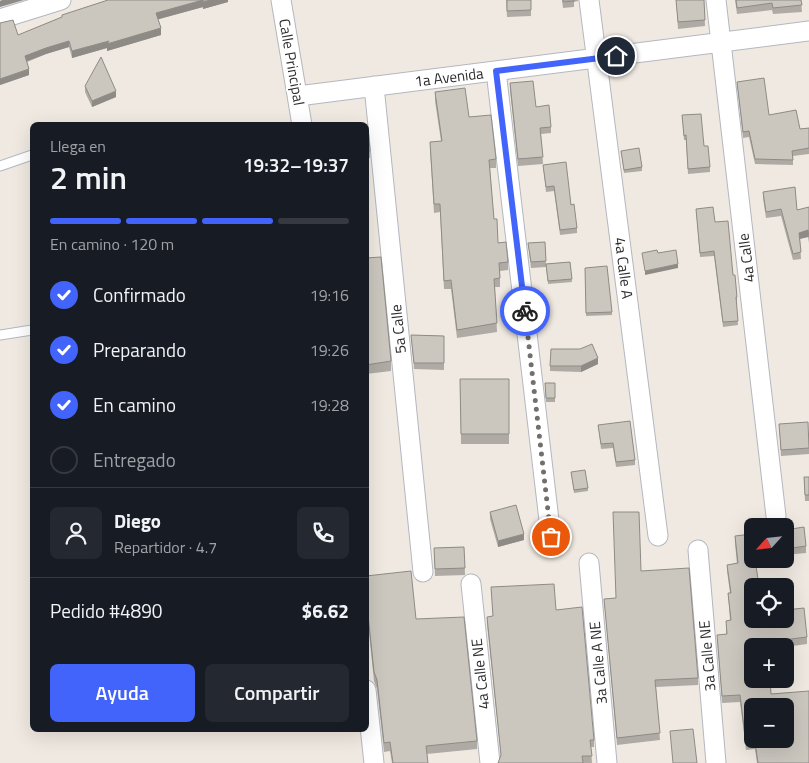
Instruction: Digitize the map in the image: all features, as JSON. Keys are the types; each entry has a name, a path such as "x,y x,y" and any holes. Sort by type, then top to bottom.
{"street":[{"path":"0,19 61,0"},
{"name":"Calle Principal","path":"281,0 302,122"},
{"name":"4a Calle A","path":"588,0 658,536"},
{"name":"4a Calle","path":"716,0 776,516"},
{"name":"1a Avenida","path":"298,96 809,31"},
{"path":"496,71 551,537"},
{"name":"5a Calle","path":"374,86 423,572"},
{"name":"3a Calle NE","path":"698,550 716,763"},
{"name":"3a Calle A NE","path":"589,563 607,763"},
{"name":"4a Calle NE","path":"471,584 490,763"},
{"path":"369,717 374,763"}],"lane":[{"path":"0,166 30,156"},
{"path":"0,335 30,330"}],"building":[{"path":"108,0 203,0 156,13 161,28 107,44 109,41 72,51 69,41 25,56 29,69 0,79 0,23 13,20 18,35 62,17 62,15"},
{"path":"507,0 531,0 531,10 507,11"},
{"path":"563,0 574,0 574,1 563,2"},
{"path":"676,0 704,0 705,20 678,22"},
{"path":"736,0 801,0 802,5 773,8 772,3 737,8"},
{"path":"101,57 116,91 92,101 85,86"},
{"path":"764,78 769,115 796,110 800,129 809,128 809,148 792,151 793,160 755,159 749,131 743,132 737,82"},
{"path":"533,81 536,107 549,105 551,127 540,128 543,157 518,159 510,83"},
{"path":"465,88 469,117 491,115 496,159 489,160 494,219 497,219 498,243 506,242 508,262 499,263 500,278 494,279 497,323 457,330 451,280 444,281 440,204 434,204 430,142 442,141 435,92"},
{"path":"701,114 704,146 708,146 710,167 688,169 686,135 684,136 682,115"},
{"path":"639,148 642,167 624,170 621,151"},
{"path":"566,162 571,205 574,204 577,228 560,230 554,186 546,187 543,165"},
{"path":"795,187 797,210 809,207 809,237 808,230 799,233 801,252 793,254 781,209 766,212 763,192"},
{"path":"713,207 715,222 728,221 733,275 735,275 738,321 723,322 714,251 700,253 696,209"},
{"path":"545,242 546,261 531,262 528,243"},
{"path":"657,250 658,253 676,250 678,264 645,271 642,253"},
{"path":"381,257 391,361 369,365 369,258"},
{"path":"570,262 572,279 548,281 546,264"},
{"path":"607,266 612,312 586,313 585,268"},
{"path":"411,335 444,336 444,363 414,363"},
{"path":"592,344 598,358 581,366 550,366 551,349 580,349"},
{"path":"460,379 509,379 509,434 461,434"},
{"path":"545,383 555,383 555,398 546,398"},
{"path":"630,421 635,460 616,462 613,443 601,444 598,425"},
{"path":"808,422 809,448 781,450 779,424"},
{"path":"585,470 588,488 574,490 571,472"},
{"path":"804,477 809,477 809,495 805,495"},
{"path":"516,505 524,534 498,541 490,512"},
{"path":"613,512 639,512 641,571 689,568 698,678 655,680 660,733 617,738 604,599 616,598"},
{"path":"804,527 806,546 794,548 794,529"},
{"path":"744,535 744,568 756,568 758,578 744,578 744,628 794,628 794,609 804,608 807,637 744,638 744,688 771,688 771,694 809,691 809,763 758,763 756,748 794,748 794,698 744,698 744,727 740,695 722,696 717,635 727,634 726,621 731,620 728,593 731,593 727,565 738,563 735,536"},
{"path":"464,547 465,568 435,569 434,548"},
{"path":"411,571 416,619 464,617 477,741 426,746 428,763 393,763 390,742 384,743 377,680 374,672 369,624 369,576"},
{"path":"554,584 556,610 582,607 594,740 590,740 592,756 582,756 583,763 498,763 501,755 487,617 493,616 491,587"},
{"path":"693,729 697,763 673,763 670,731"}],"way so far":[{"path":"525,311 551,537"}],"route":[{"path":"525,311 496,71 616,56"}]}
